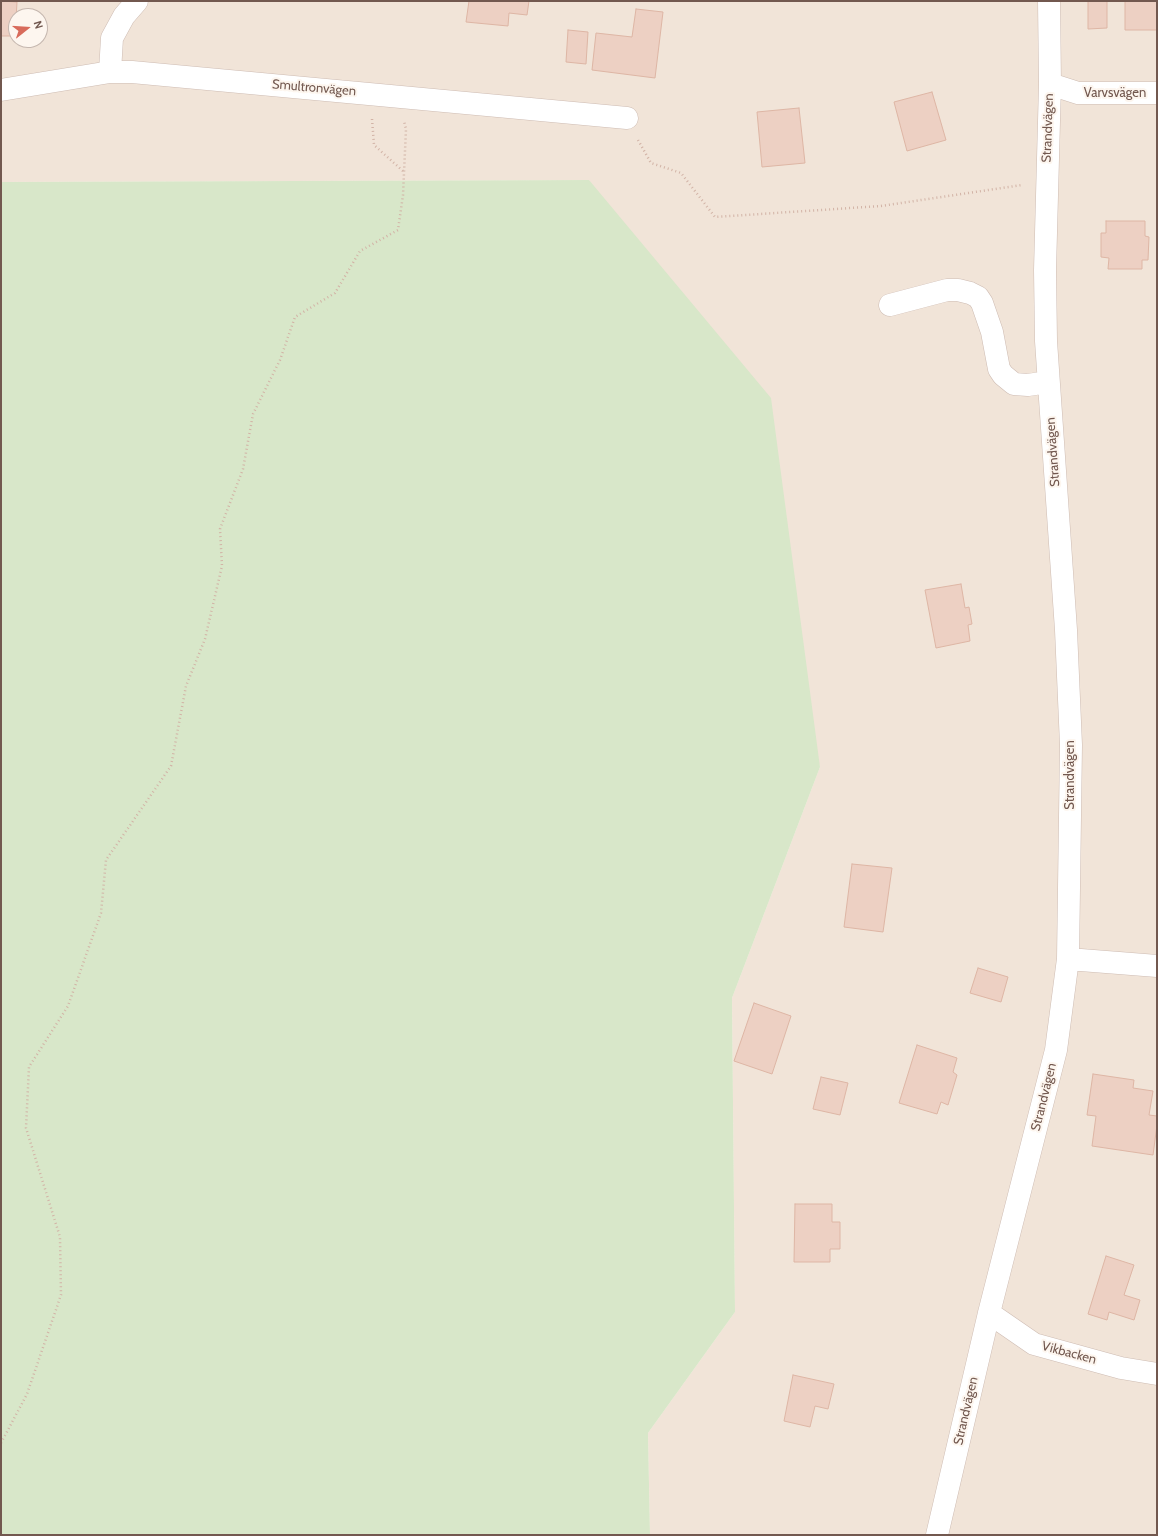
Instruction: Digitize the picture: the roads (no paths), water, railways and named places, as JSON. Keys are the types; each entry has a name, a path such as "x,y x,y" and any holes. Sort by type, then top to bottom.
{"street":[{"path":"110,72 112,38 124,16 137,1"},
{"name":"Strandvägen","path":"937,1535 989,1313 1056,1050 1068,960 1071,745 1066,630 1046,341 1046,182 1050,84 1049,1"},
{"name":"Smultronvägen","path":"1,90 110,72 398,95 628,118"},
{"name":"Varvsvägen","path":"1050,84 1078,93 1157,93"},
{"path":"890,305 947,290 970,293 978,297 982,304 992,332 999,369 1003,375 1014,384 1028,385 1048,382"},
{"path":"1068,960 1157,966"},
{"name":"Vikbacken","path":"989,1313 1034,1344 1121,1368 1157,1374"}]}
